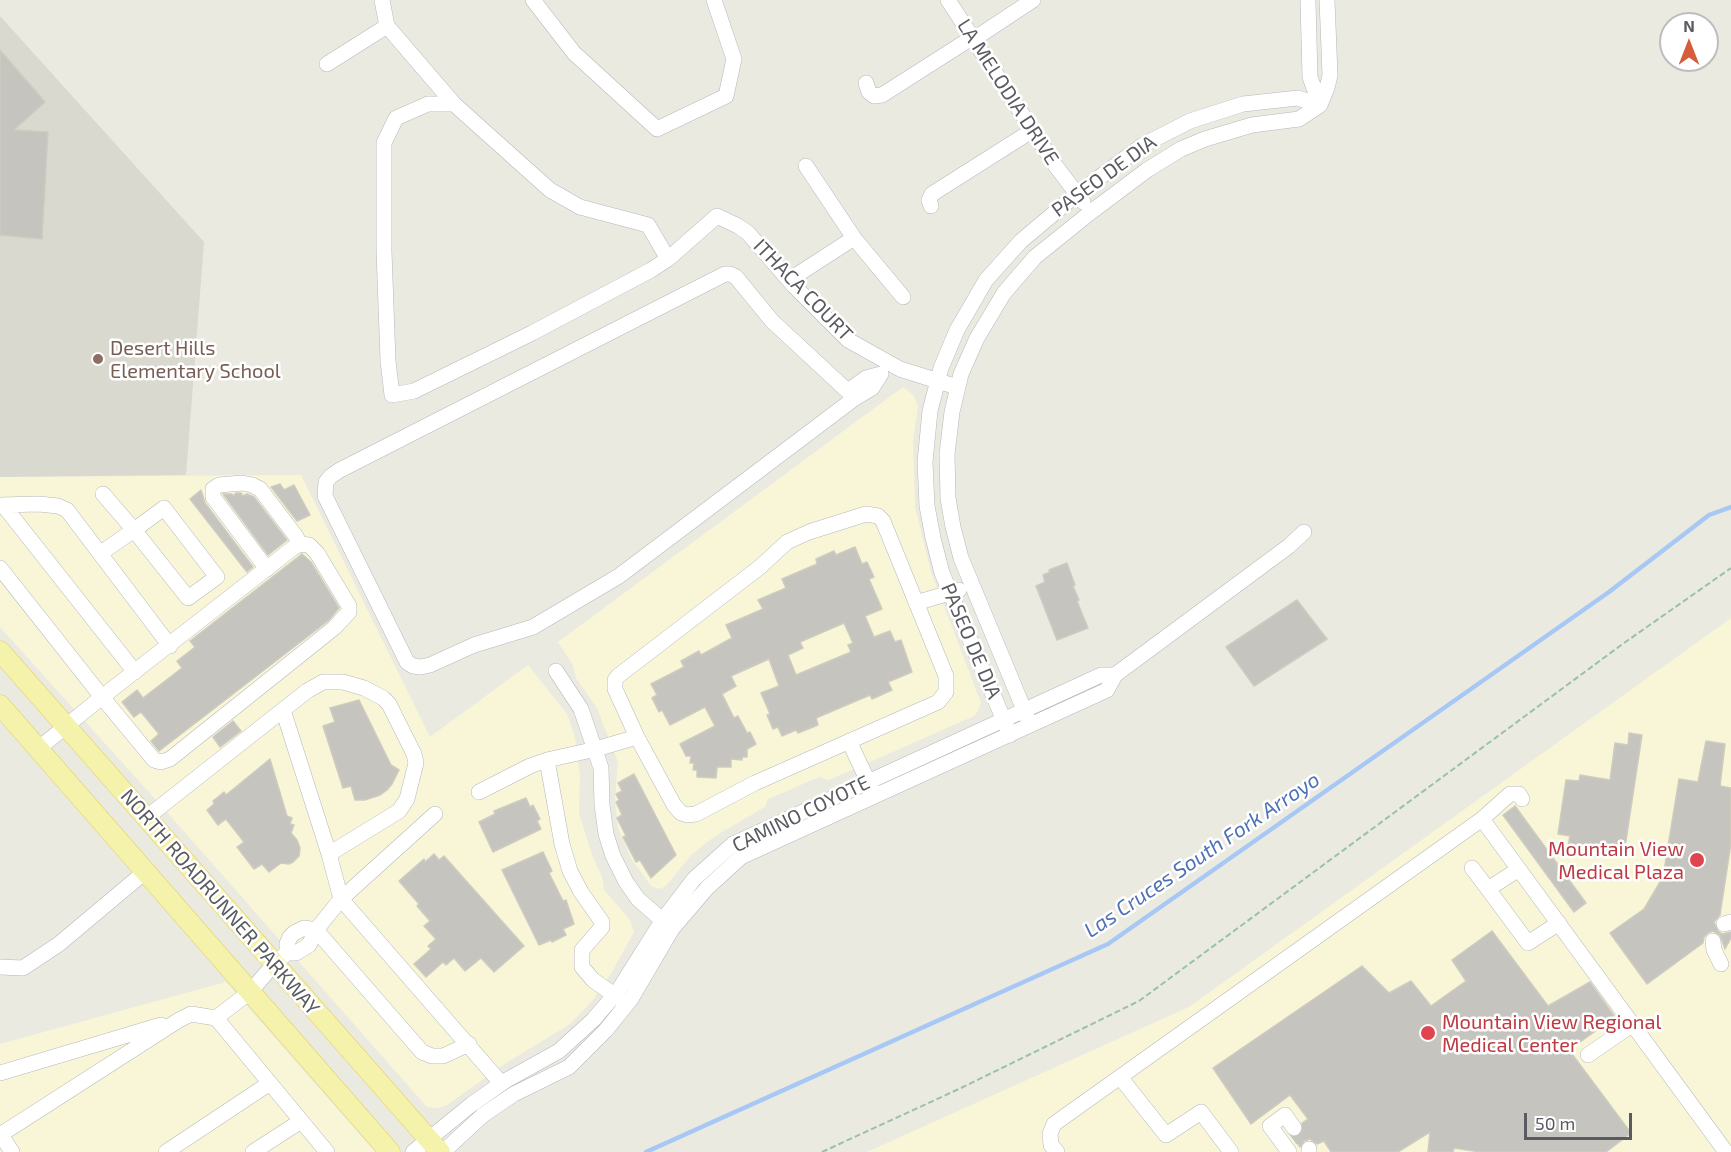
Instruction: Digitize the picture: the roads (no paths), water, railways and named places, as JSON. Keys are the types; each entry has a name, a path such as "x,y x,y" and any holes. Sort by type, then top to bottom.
{"main road":[{"name":"NORTH ROADRUNNER PARKWAY","path":"0,651 146,818 280,959 437,1148"},
{"name":"NORTH ROADRUNNER PARKWAY","path":"0,705 390,1152"}],"street":[{"path":"382,0 387,26 454,104 550,190 580,207 648,225 668,259 532,333 414,391 392,395 388,361 384,251 384,143 396,118 429,104 454,104"},
{"path":"533,0 574,52 657,129 726,96 734,59 714,0"},
{"path":"866,83 869,92 874,96 882,95 1033,0"},
{"path":"1308,0 1310,77 1320,105"},
{"path":"1320,105 1330,75 1327,0"},
{"name":"LA MELODIA DRIVE","path":"953,2 973,38 1033,130 1090,212"},
{"path":"327,64 387,26"},
{"name":"PASEO DE DIA","path":"1010,735 942,573 935,547 926,486 926,438 936,382 957,330 986,280 1025,237 1077,194 1143,145 1203,116 1243,104 1299,98 1320,105"},
{"name":"PASEO DE DIA","path":"1030,725 971,587 957,544 948,498 948,440 957,387 976,338 1011,283 1035,257 1146,170 1187,146 1240,127 1299,119 1320,105"},
{"path":"931,206 929,200 932,194 1033,130"},
{"path":"806,166 854,238 903,297"},
{"name":"ITHACA COURT","path":"668,259 717,216 733,222 748,233 789,280 848,340 886,368 900,369 957,387"},
{"path":"789,280 854,238"},
{"path":"851,395 772,321 736,277 725,274 340,470 326,482 325,496 407,662 412,666 430,665 474,645 534,627 619,576 851,395 872,388 886,368"},
{"path":"267,568 213,497 213,489 219,485 242,483 260,489 300,544"},
{"path":"101,553 134,530 164,508 217,576 188,598 134,530 103,494"},
{"path":"1,505 39,504 58,506 67,510 170,646"},
{"path":"1,505 135,672"},
{"path":"866,514 878,516 883,521 946,676 945,692 938,702 755,783 696,814 681,813 674,805 637,737 615,689 615,680 618,676 760,567 787,542 866,514"},
{"name":"CAMINO COYOTE","path":"667,925 741,856 1107,690 1115,675 1289,546 1304,532"},
{"path":"0,568 102,697 154,760 161,762 170,759 334,628 349,612 349,606 316,553 309,545 300,544 267,568 170,646 102,697 38,748"},
{"path":"916,603 971,587"},
{"path":"556,671 581,709 596,750 601,768 606,834 613,856 626,882 638,899 667,925"},
{"name":"CAMINO COYOTE","path":"413,1152 437,1148 514,1094 569,1067 606,1030 621,999 694,879 733,844 1003,718 1101,675 1115,675"},
{"path":"146,818 307,691 323,682 343,682 364,688 383,698 389,704 414,754 416,763 407,799 399,811 329,854"},
{"path":"283,710 341,899 501,1083"},
{"path":"479,792 530,766 547,760 596,750 637,737"},
{"path":"849,741 875,796"},
{"path":"547,760 562,844 570,871 581,892 602,922 602,927 582,950 582,967 593,980 621,999"},
{"path":"1057,1152 1051,1145 1050,1134 1054,1124 1482,819 1510,794 1519,794 1522,799"},
{"path":"216,1018 251,991 280,959 309,945 316,930 341,899 435,814"},
{"path":"1482,819 1726,1152"},
{"path":"1472,868 1528,943 1558,923"},
{"path":"1488,889 1519,868"},
{"path":"0,967 23,968 59,944 146,871"},
{"path":"316,930 422,1052 432,1056 443,1056 469,1044"},
{"path":"1713,941 1714,950 1721,964"},
{"name":"CAMINO COYOTE","path":"437,1148 501,1083 560,1051 593,1020 621,999"},
{"path":"12,1152 0,1135 191,1014 216,1018 327,1152"},
{"path":"0,1073 179,1020"},
{"path":"1588,1055 1633,1024"},
{"path":"1120,1077 1166,1135 1201,1112 1231,1152"},
{"path":"166,1152 270,1083"},
{"path":"1289,1152 1270,1126 1285,1115 1294,1128"},
{"path":"253,1152 301,1121"}],"waterway":[{"name":"Las Cruces South Fork Arroyo","path":"646,1152 1108,944 1609,592 1709,515 1731,507"}],"tunnel":[{"path":"1294,1128 1309,1149"}],"place":[{"name":"Desert Hills Elementary School","path":"98,359"},
{"name":"Mountain View Medical Plaza","path":"1697,860"},
{"name":"Mountain View Regional Medical Center","path":"1428,1033"}]}
